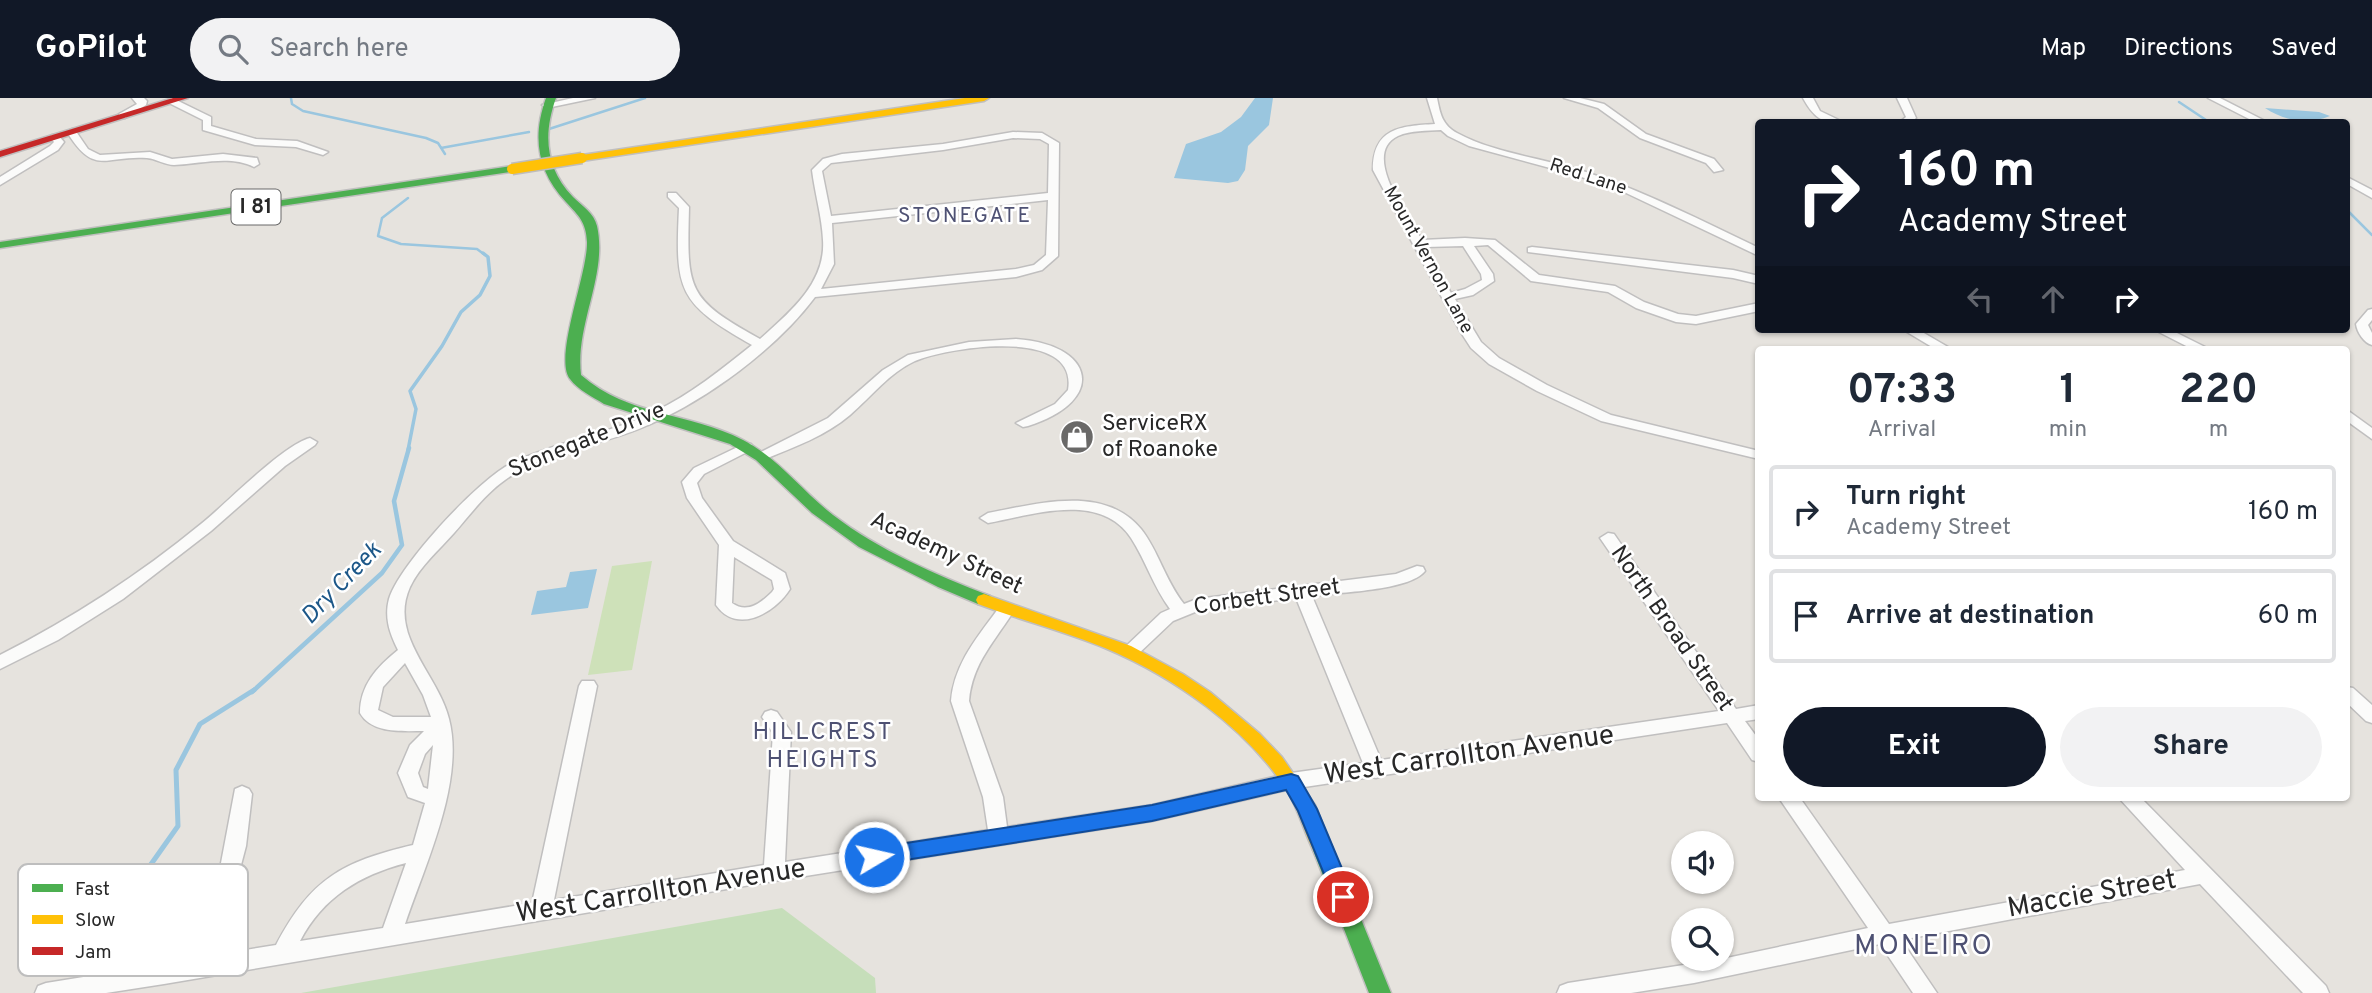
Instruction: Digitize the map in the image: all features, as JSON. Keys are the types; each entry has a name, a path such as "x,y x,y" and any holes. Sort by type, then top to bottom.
{"main road":[{"name":"I 81","path":"580,153 916,98"},
{"name":"I 81","path":"0,232 984,98"},
{"path":"0,154 164,101"},
{"name":"Academy Street","path":"549,102 540,128 546,169 557,186 582,212 592,229 588,276 570,357 574,376 582,385 601,397 709,430 746,447 761,456 825,518 845,533 1007,610 1130,652 1166,672 1215,707 1273,758 1307,809 1380,993"},
{"name":"I 81","path":"0,246 510,163"}],"street":[{"path":"119,117 141,105 142,101 137,98"},
{"path":"549,102 590,98"},
{"path":"1432,98 1433,115 1442,127"},
{"path":"1569,98 1601,106 1643,136 1710,161 1718,170"},
{"path":"1808,98 1815,113 1830,119"},
{"path":"1902,98 1910,119"},
{"path":"2213,98 2256,119"},
{"path":"164,101 208,119 208,134 217,141 237,137 262,143 297,144 323,152"},
{"name":"Mount Vernon Lane","path":"1442,127 1398,132 1385,138 1377,163 1381,176 1466,331 1482,352 1542,388 1587,410 1626,424 1755,453"},
{"name":"Red Lane","path":"1442,127 1474,144 1580,173 1628,190 1755,251"},
{"path":"72,132 84,151 99,158 150,155 171,162 223,157 253,160 254,164"},
{"name":"Stonegate Drive","path":"391,935 435,799 442,765 442,725 423,677 400,638 395,619 395,605 400,590 417,564 490,484 517,467 620,432 657,416 709,384 791,318 822,280 829,256 817,170 827,161 842,157 943,147 1013,135 1042,136 1054,143 1052,256 1038,268 857,291 814,293"},
{"path":"0,181 54,148 59,142 55,137"},
{"path":"223,157 242,140 237,137"},
{"path":"2350,182 2372,195"},
{"path":"672,195 684,207 682,274 689,293 711,317 760,344"},
{"path":"825,220 1053,197"},
{"path":"1418,244 1465,241 1494,243 1535,278 1611,289 1640,305 1676,318 1696,320 1755,308"},
{"path":"1448,297 1469,292 1488,281 1487,274 1465,241"},
{"path":"1532,250 1733,274 1755,279"},
{"path":"2372,313 2362,324 2363,330 2372,341"},
{"path":"1915,333 1940,346"},
{"path":"2168,333 2195,346"},
{"path":"761,456 831,423 898,364 929,353 1020,343 1043,346 1060,353 1071,366 1076,387 1073,394 1062,405 1024,423"},
{"path":"2350,417 2372,435"},
{"path":"0,663 86,616 169,556 280,463 310,442"},
{"path":"727,545 724,605 734,613 742,614 751,613 772,603 782,589 779,577 727,545 695,498 689,482 699,471 746,447"},
{"path":"988,518 1069,505 1092,507 1117,516 1134,532 1166,592 1180,610"},
{"name":"North Broad Street","path":"1608,538 1755,749"},
{"name":"Corbett Street","path":"1130,652 1147,634 1180,610 1213,602 1399,579 1417,571"},
{"path":"1302,592 1376,771"},
{"path":"999,837 993,797 960,701 959,689 969,664 1007,610"},
{"path":"407,652 379,677 372,690 369,713 377,719 392,722 442,725"},
{"path":"541,912 588,686"},
{"path":"2350,696 2372,716"},
{"name":"West Carrollton Avenue","path":"248,959 1152,813 1291,782 1755,713"},
{"path":"771,717 782,732 774,872"},
{"path":"435,799 415,792 408,773 417,750 442,725"},
{"path":"231,864 242,794"},
{"path":"1791,801 1926,993"},
{"path":"2132,801 2318,993"},
{"path":"283,953 304,912 341,879 380,860 419,852"},
{"name":"Maccie Street","path":"1567,993 1694,973 1885,934 2203,875"},
{"name":"West Carrollton Avenue","path":"46,993 152,976"}],"green space":[{"path":"652,561 632,670 588,675 612,566"},
{"path":"782,908 875,978 876,993 301,993"}],"water":[{"path":"1255,98 1273,98 1269,125 1248,146 1245,170 1238,181 1228,183 1174,178 1186,144 1221,132 1241,117"},
{"path":"2265,108 2319,112 2330,116 2321,119 2292,119"},
{"path":"597,569 588,608 531,615 537,591 566,587 570,572"}],"waterway":[{"name":"Dry Creek","path":"291,98 292,104 303,111 426,138 438,143 441,148"},
{"path":"549,129 645,98"},
{"path":"2179,102 2204,119"},
{"path":"441,148 529,132"},
{"name":"Dry Creek","path":"441,148 445,154"},
{"name":"Dry Creek","path":"408,198 382,218 378,236 401,244 477,249 485,255"},
{"path":"2350,213 2372,235"},
{"name":"Dry Creek","path":"408,450 416,409 410,391 442,346 461,312 480,295 490,276 488,257 483,253"},
{"name":"Dry Creek","path":"252,692 382,573 402,545 394,501 409,448"},
{"name":"Dry Creek","path":"151,864 178,826 176,770 200,724 254,690"}],"traffic: fast":[{"path":"551,98 543,126 543,153 561,190 588,219 593,245 588,282 574,338 574,376 609,401 715,433 748,448 773,467 817,509 865,544 923,574 984,600"},
{"path":"0,245 512,169"},
{"path":"1323,850 1380,993"}],"traffic: slow":[{"path":"582,158 984,98"},
{"path":"512,169 582,158"},
{"path":"984,600 1125,650 1177,678 1203,696 1254,739 1294,786 1308,811 1323,850"}],"traffic: jam":[{"path":"0,154 183,98"}],"place":[{"name":"ServiceRX of Roanoke","path":"1077,437"}],"district":[{"name":"STONEGATE","path":"965,216"},
{"name":"HILLCREST HEIGHTS","path":"823,747"},
{"name":"MONEIRO","path":"1924,947"}],"route":[{"path":"874,857 1152,813 1291,782 1307,809 1343,897"}]}
